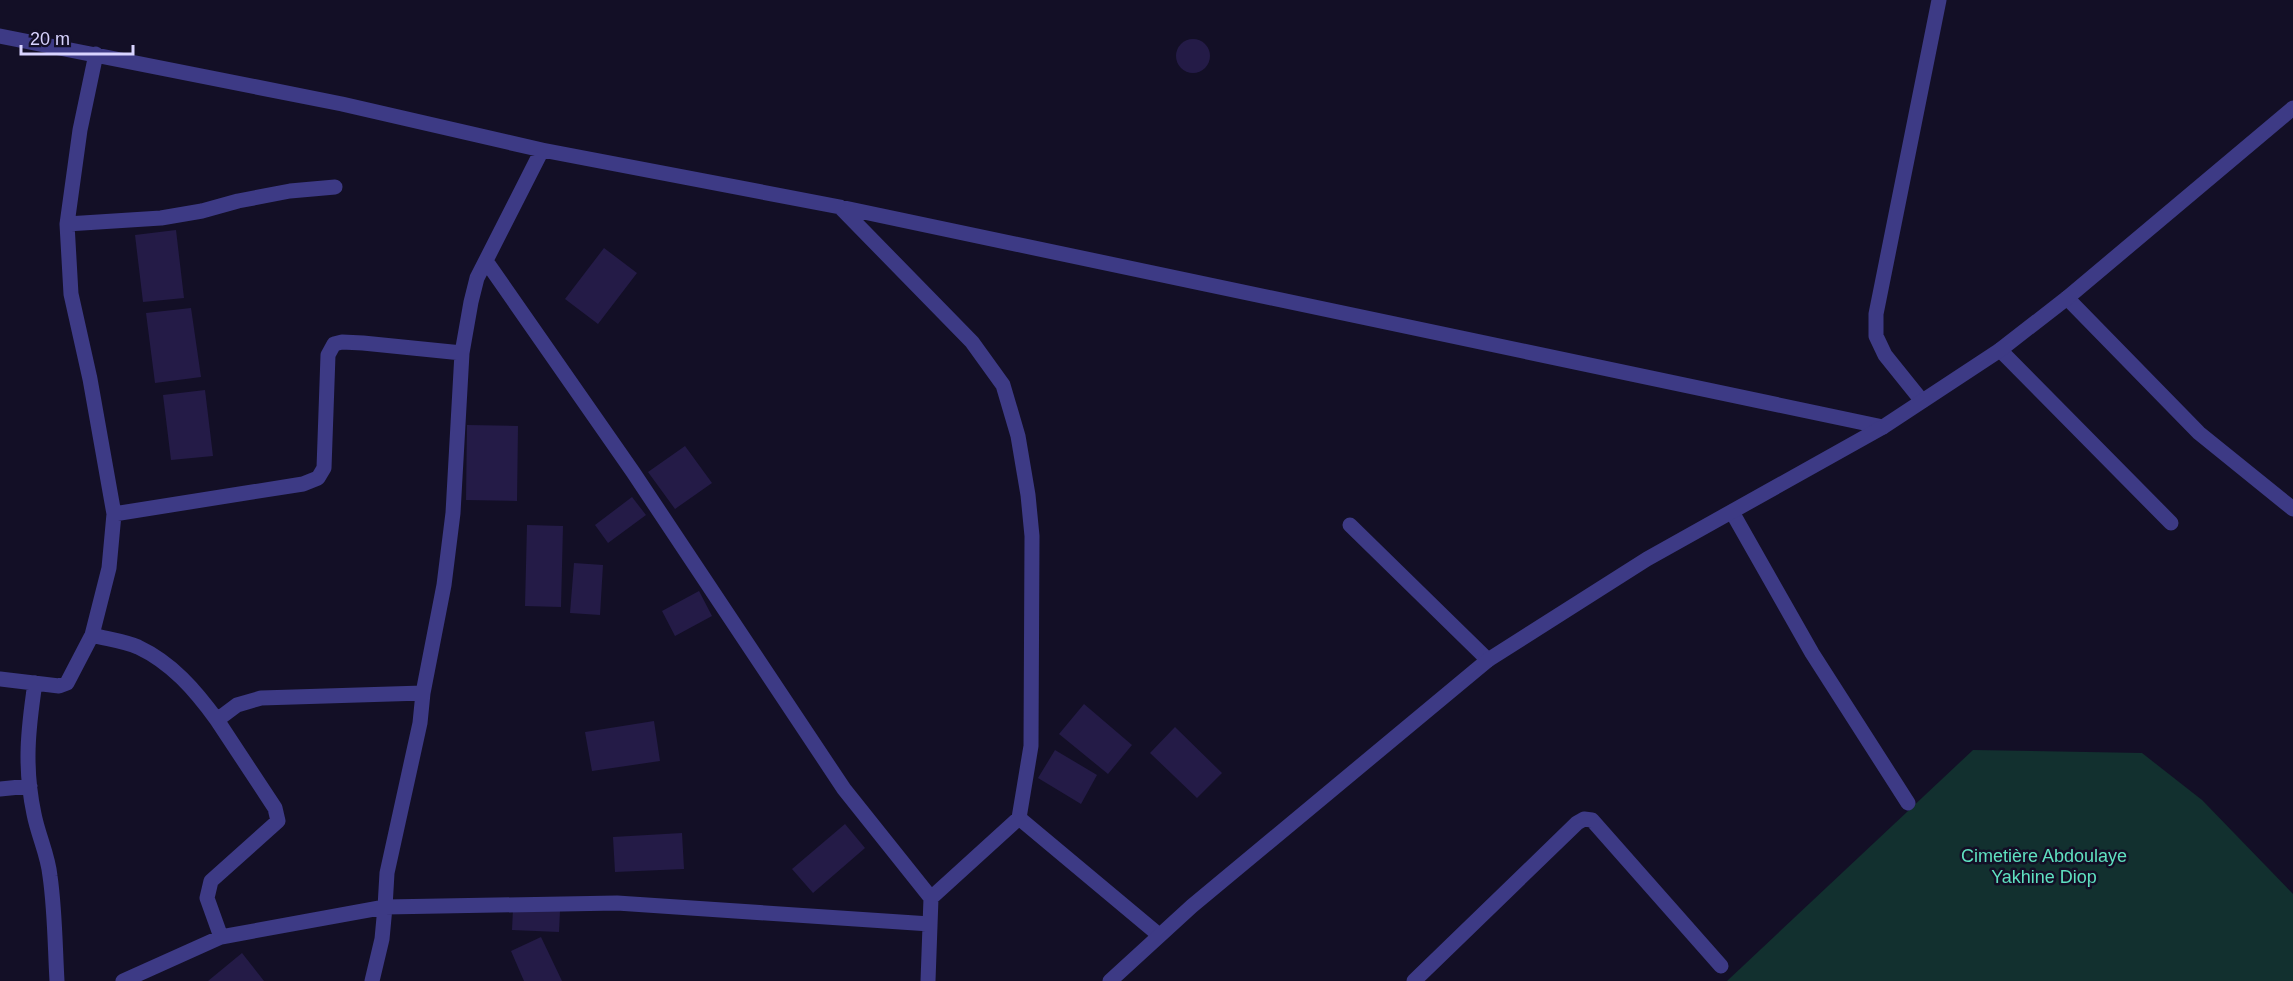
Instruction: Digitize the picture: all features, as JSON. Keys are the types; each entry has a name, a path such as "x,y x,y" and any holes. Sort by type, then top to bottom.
{"street":[{"path":"1922,401 1885,355 1876,336 1875,314 1939,0"},
{"path":"0,36 342,104 542,150 840,207 1883,427"},
{"path":"0,679 60,686 67,682 92,635 109,568 114,514 90,380 71,294 67,224 80,130 96,54"},
{"path":"1110,981 1159,935 1488,660 1647,559 1883,427 2000,350 2067,298 2293,108"},
{"path":"372,981 382,939 387,873 420,723 423,693 444,585 453,513 462,353 477,278 542,150"},
{"path":"67,224 161,218 290,191 335,187"},
{"path":"840,207 972,342 1003,385 1018,436 1032,537 1031,746 1019,818 931,898"},
{"path":"486,261 633,471 844,789 931,898 928,981"},
{"path":"2067,298 2199,432 2293,509"},
{"path":"114,514 303,484 318,478 324,468 328,355 334,344 363,343 462,353"},
{"path":"2000,350 2171,523"},
{"path":"1732,512 1812,653 1908,802"},
{"path":"1350,525 1488,660"},
{"path":"92,635 137,647 178,672 217,720 275,808 278,821 211,881 207,898 221,937"},
{"path":"35,683 27,737 30,786 34,816 50,876 57,981"},
{"path":"217,720 237,705 261,698 423,693"},
{"path":"0,789 30,786"},
{"path":"1019,818 1159,935"},
{"path":"1414,981 1577,823 1584,819 1592,820 1721,966"},
{"path":"123,981 221,937 385,907 616,903 930,924"}],"green space":[{"name":"Cimetière Abdoulaye Yakhine Diop","path":"1973,750 2142,753 2202,800 2293,894 2293,981 1727,981"}],"building":[{"path":"1193,39 1205,44 1210,56 1205,68 1193,73 1181,68 1176,56 1181,44"},
{"path":"176,230 184,298 143,302 135,235"},
{"path":"604,248 637,273 598,324 565,299"},
{"path":"191,308 201,377 155,383 146,313"},
{"path":"205,390 213,456 171,460 163,395"},
{"path":"467,425 518,426 517,501 466,500"},
{"path":"685,446 712,483 675,509 648,472"},
{"path":"632,497 646,515 608,543 595,525"},
{"path":"527,525 563,526 561,607 525,606"},
{"path":"574,563 603,565 600,615 570,613"},
{"path":"699,591 712,616 675,636 662,611"},
{"path":"1084,704 1132,745 1108,774 1059,734"},
{"path":"654,721 660,761 592,771 585,732"},
{"path":"1175,727 1222,773 1197,798 1150,753"},
{"path":"1055,750 1097,775 1081,804 1038,778"},
{"path":"845,824 865,848 813,893 792,869"},
{"path":"682,833 684,869 615,872 613,837"},
{"path":"513,909 560,911 559,932 512,930"},
{"path":"541,937 562,981 524,981 511,951"},
{"path":"242,953 264,981 208,981"}]}
